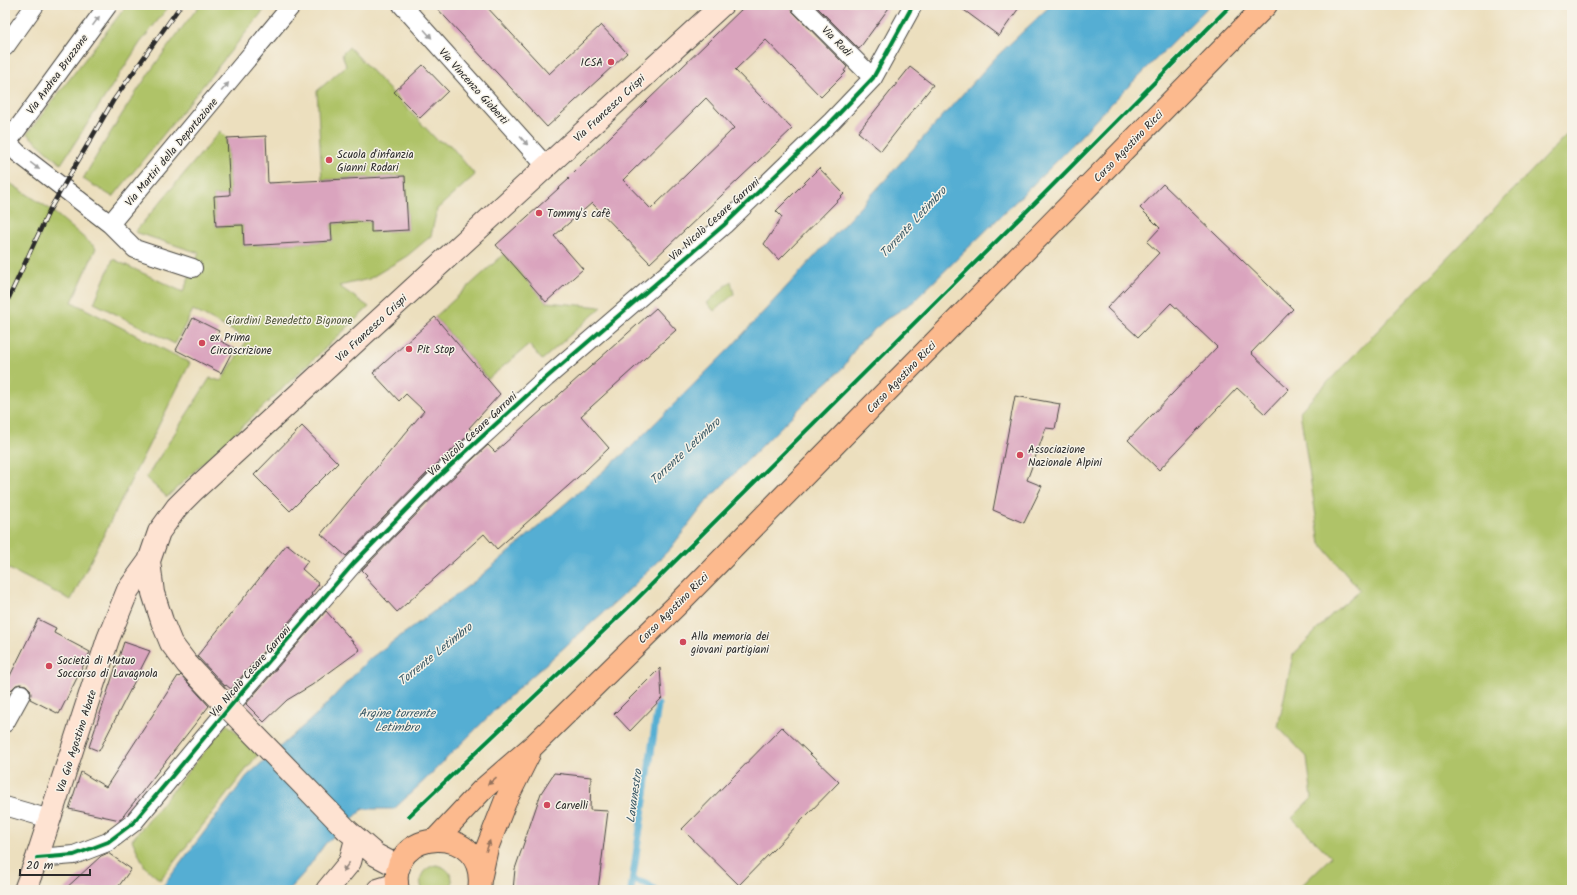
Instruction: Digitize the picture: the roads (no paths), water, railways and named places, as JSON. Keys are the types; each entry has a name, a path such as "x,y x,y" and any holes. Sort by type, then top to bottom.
{"main road":[{"name":"Corso Agostino Ricci","path":"436,839 482,790 533,746 676,606 1266,5"},
{"name":"Corso Agostino Ricci","path":"479,887 487,848 505,802 533,746"},
{"path":"393,883 404,856 413,847 424,841 436,839 450,841 463,847 472,857 478,870 479,887"}],"street":[{"path":"5,47 35,5"},
{"name":"Via Andrea Bruzzone","path":"108,5 6,142 18,153 110,224"},
{"name":"Via Martiri della Deportazione","path":"110,224 291,5"},
{"name":"Via Vincenzo Gioberti","path":"402,5 546,166"},
{"name":"Via Francesco Crispi","path":"393,883 376,855 351,834 214,693 187,664 171,643 153,593 149,561 159,532 177,507 192,492 722,5"},
{"name":"Via Rodi","path":"800,5 873,78"},
{"name":"Via Nicolò Cesare Garroni","path":"37,858 74,855 108,842 133,823 244,690 354,562 436,479 490,429 724,225 832,121 873,78 913,5"},
{"path":"110,224 135,249 193,268"},
{"name":"Via Gio Agostino Abate","path":"25,890 50,819 108,639 128,590 149,561"},
{"path":"5,723 21,694"},
{"path":"5,806 50,819"},
{"path":"327,890 350,862 351,834"}],"water":[{"name":"Argine torrente Letimbro","path":"1051,5 1210,5 1106,109 1059,159 913,302 885,320 858,344 843,368 815,393 706,502 670,549 633,586 502,703 394,809 363,809 325,844 304,873 288,890 160,890 247,776 318,713 368,660 475,581 630,448 732,346 996,57"}],"waterway":[{"name":"Lavanestro","path":"631,890 658,705"},
{"path":"633,880 647,884 655,890"}],"railway":[{"path":"5,306 50,209 113,101 181,5"}],"place":[{"name":"ICSA","path":"611,62"},
{"name":"Scuola d'infanzia Gianni Rodari","path":"329,160"},
{"name":"Tommy's cafè","path":"539,213"},
{"name":"ex Prima Circoscrizione","path":"202,343"},
{"name":"Pit Stop","path":"409,349"},
{"name":"Associazione Nazionale Alpini","path":"1020,455"},
{"name":"Alla memoria dei giovani partigiani","path":"683,642"},
{"name":"Società di Mutuo Soccorso di Lavagnola","path":"49,666"},
{"name":"Carvelli","path":"547,805"}],"water label":[{"name":"Torrente Letimbro","path":"913,222"},
{"name":"Torrente Letimbro","path":"685,451"},
{"name":"Torrente Letimbro","path":"435,654"}],"park label":[{"name":"Giardini Benedetto Bignone","path":"289,320"}]}
